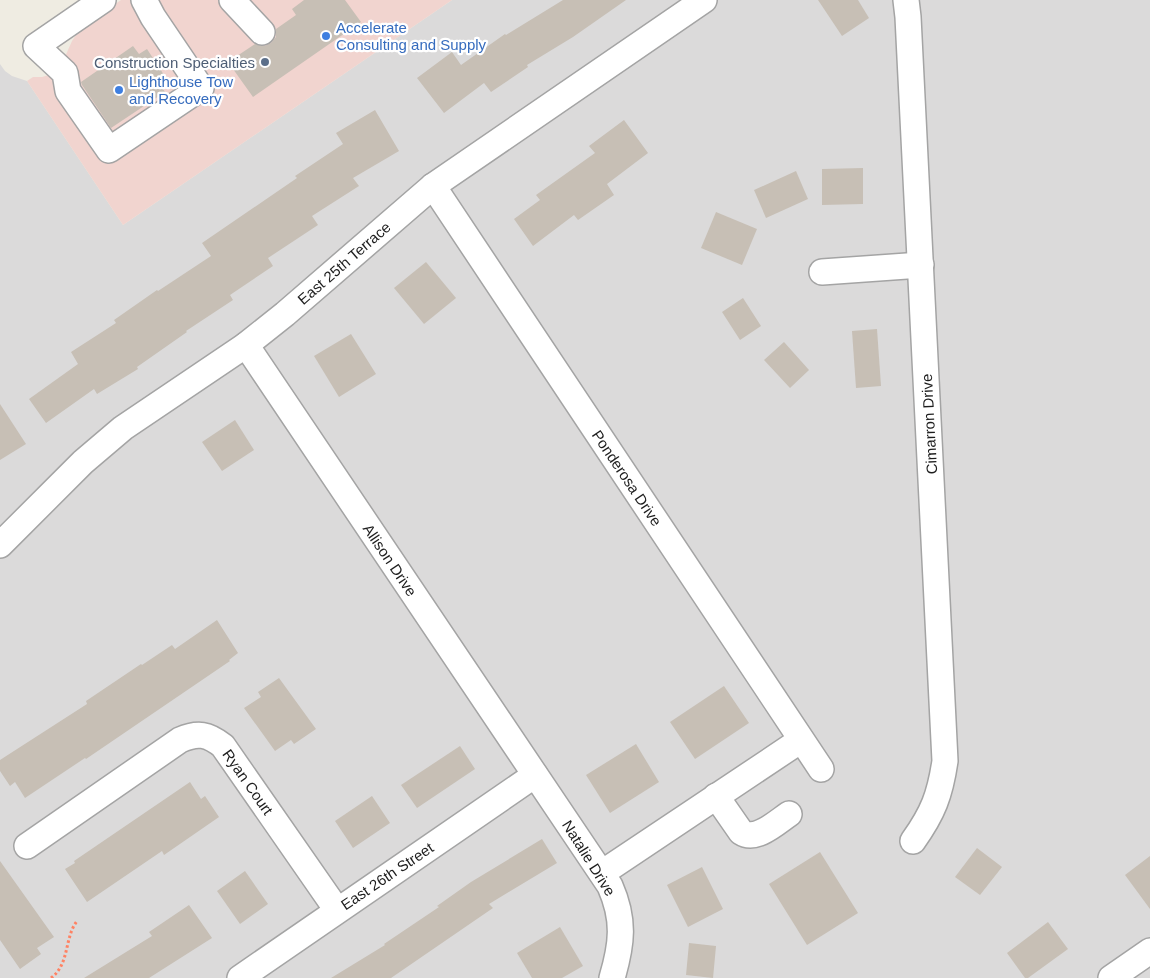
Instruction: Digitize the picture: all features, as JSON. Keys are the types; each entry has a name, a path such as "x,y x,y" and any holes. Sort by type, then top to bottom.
{"street":[{"path":"103,0 36,46 65,74 68,91 109,150 201,88 152,17 144,0"},
{"path":"232,0 262,32"},
{"name":"East 25th Terrace","path":"0,545 83,462 123,428 246,345 433,186 704,0"},
{"name":"Cimarron Drive","path":"906,0 945,761 942,782 936,802 927,822 913,841"},
{"name":"Ponderosa Drive","path":"433,186 821,768"},
{"path":"822,272 921,265"},
{"name":"Allison Drive","path":"246,345 535,775"},
{"name":"Ryan Court","path":"27,846 180,740 190,736 202,735 212,738 223,746 337,910"},
{"path":"602,873 801,740"},
{"name":"Natalie Drive","path":"535,775 602,873 614,894 620,913 622,934 620,954 612,978"},
{"name":"East 26th Street","path":"240,978 535,775"},
{"path":"716,796 741,832 747,836 759,834 789,814"},
{"path":"1111,978 1150,951"}],"path":[{"path":"51,978 58,973 64,963 72,928 77,921"}],"shaded area":[{"path":"121,0 452,0 123,225 27,81 33,77 52,74 64,59 80,29"},
{"path":"452,0 1150,0 1150,978 0,978 0,64 12,76 27,81 123,225"}],"building":[{"path":"304,0 345,0 361,22 253,97 228,62 255,44 265,46 271,43 276,37 276,29 296,15 292,9"},
{"path":"563,0 626,0 573,37 527,65 528,67 491,92 484,83 444,113 417,78 452,52 461,65 505,34"},
{"path":"818,0 858,0 869,18 842,36"},
{"name":"Lighthouse Tow and Recovery","path":"133,46 139,54 147,49 164,75 157,80 165,92 111,128 81,82"},
{"path":"375,110 399,151 353,178 359,186 312,216 318,225 268,258 273,266 230,295 233,300 186,331 137,367 138,369 97,394 94,389 46,423 29,399 78,364 71,352 116,323 114,320 157,290 211,256 202,243 343,144 336,133"},
{"path":"624,120 648,153 607,184 614,195 578,220 574,215 533,246 514,219 540,200 536,195 595,153 589,146"},
{"path":"863,168 863,204 822,205 822,169"},
{"path":"796,171 808,199 766,218 754,190"},
{"path":"716,212 757,229 742,265 701,248"},
{"path":"426,262 456,298 424,324 394,288"},
{"path":"743,298 761,326 740,340 722,312"},
{"path":"877,329 881,386 856,388 852,331"},
{"path":"351,334 376,374 339,397 314,356"},
{"path":"784,342 809,370 790,388 764,360"},
{"path":"0,404 26,444 0,460"},
{"path":"235,420 254,450 222,471 202,442"},
{"path":"217,620 238,653 230,661 25,798 15,782 10,786 0,771 0,760 87,704 86,701 141,664 172,645 175,649"},
{"path":"279,678 316,729 294,744 291,740 275,751 244,708 261,697 258,692"},
{"path":"724,686 749,723 695,759 670,722"},
{"path":"636,744 659,782 610,813 586,775"},
{"path":"460,746 475,769 417,808 401,785"},
{"path":"190,782 201,799 205,796 219,817 164,855 162,851 87,902 65,869"},
{"path":"372,796 390,823 353,848 335,821"},
{"path":"542,839 557,863 489,904 493,908 391,978 331,978 385,945 471,882"},
{"path":"977,848 1002,867 980,895 955,877"},
{"path":"820,852 858,913 807,945 769,884"},
{"path":"1150,856 1150,909 1125,875"},
{"path":"0,861 54,937 37,948 41,954 20,969 0,940"},
{"path":"702,867 723,909 688,927 667,885"},
{"path":"245,871 268,904 240,924 217,891"},
{"path":"189,905 212,938 149,978 84,978 152,936 149,932"},
{"path":"1048,922 1068,949 1028,978 1025,978 1007,953"},
{"path":"560,927 583,966 562,978 532,978 517,953"},
{"path":"689,943 716,946 713,978 686,975"}],"place":[{"name":"Accelerate Consulting and Supply","path":"326,36"},
{"name":"Construction Specialties","path":"265,62"},
{"name":"Lighthouse Tow and Recovery","path":"119,90"}]}
